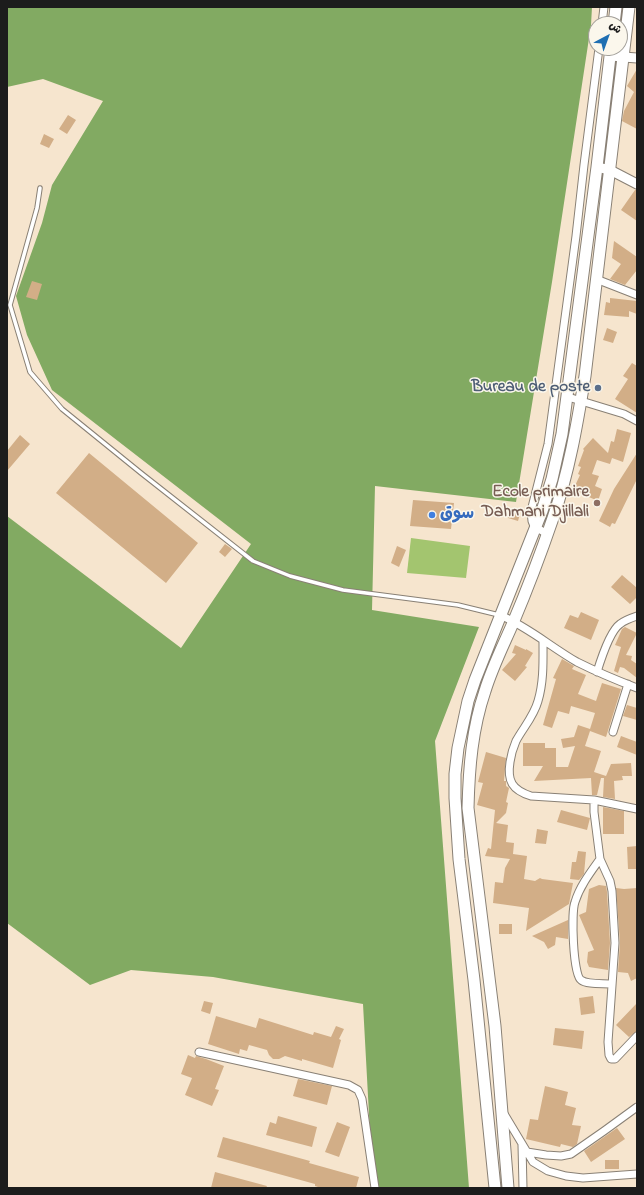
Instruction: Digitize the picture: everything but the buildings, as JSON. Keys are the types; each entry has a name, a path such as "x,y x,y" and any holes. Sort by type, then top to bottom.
{"main road":[{"path":"628,27 631,10"},
{"path":"495,1188 474,980 459,859 455,774 458,748 468,701 535,528 552,479 562,434 597,167 610,56"},
{"path":"508,1188 494,1026 468,808 472,741 485,691 514,622 556,511 570,460 581,401 591,326 623,56"}],"street":[{"path":"547,534 535,528 532,521 531,511 548,444 598,56"},
{"path":"623,56 637,58"},
{"path":"584,165 610,170 637,184"},
{"path":"596,279 637,295"},
{"path":"568,397 624,414 637,421"},
{"path":"500,616 514,622 576,661 597,672 637,688"},
{"path":"597,672 611,635 615,629 620,624 637,616"},
{"path":"543,640 539,699 536,710 513,747 509,768 509,777 511,782 518,790 531,796 594,800 637,809"},
{"path":"613,732 628,684"},
{"path":"594,800 594,812 600,859 608,876 612,891 615,943 608,1042 610,1058 613,1060 615,1059 637,1036"},
{"path":"600,859 586,879 574,904 573,925 575,963 578,977 582,981 588,983 612,984"},
{"path":"199,1052 349,1085 358,1090 362,1099 375,1188"},
{"path":"527,1152 561,1156 571,1154 637,1107"},
{"path":"501,1108 533,1162 537,1165 552,1172 566,1176 583,1178 637,1174"},
{"path":"522,1144 523,1188"}],"lane":[{"path":"40,188 37,208 10,305 30,372 62,409 141,474 253,560 290,576 343,590 458,604 500,616"}],"green space":[{"path":"7,7 592,7 592,16 588,16 588,45 552,282 516,502 375,486 372,610 479,627 435,741 469,1188 373,1188 363,1004 213,977 131,970 90,985 7,923 7,516 181,648 251,544 52,390 27,335 16,296 42,223 52,185 103,101 43,79 7,87"},
{"path":"411,538 470,546 466,578 407,573"}],"place":[{"name":"Bureau de poste","path":"598,388"},
{"name":"Ecole primaire Dahmani Djillali","path":"597,503"},
{"name":"سوق","path":"432,515"}]}
